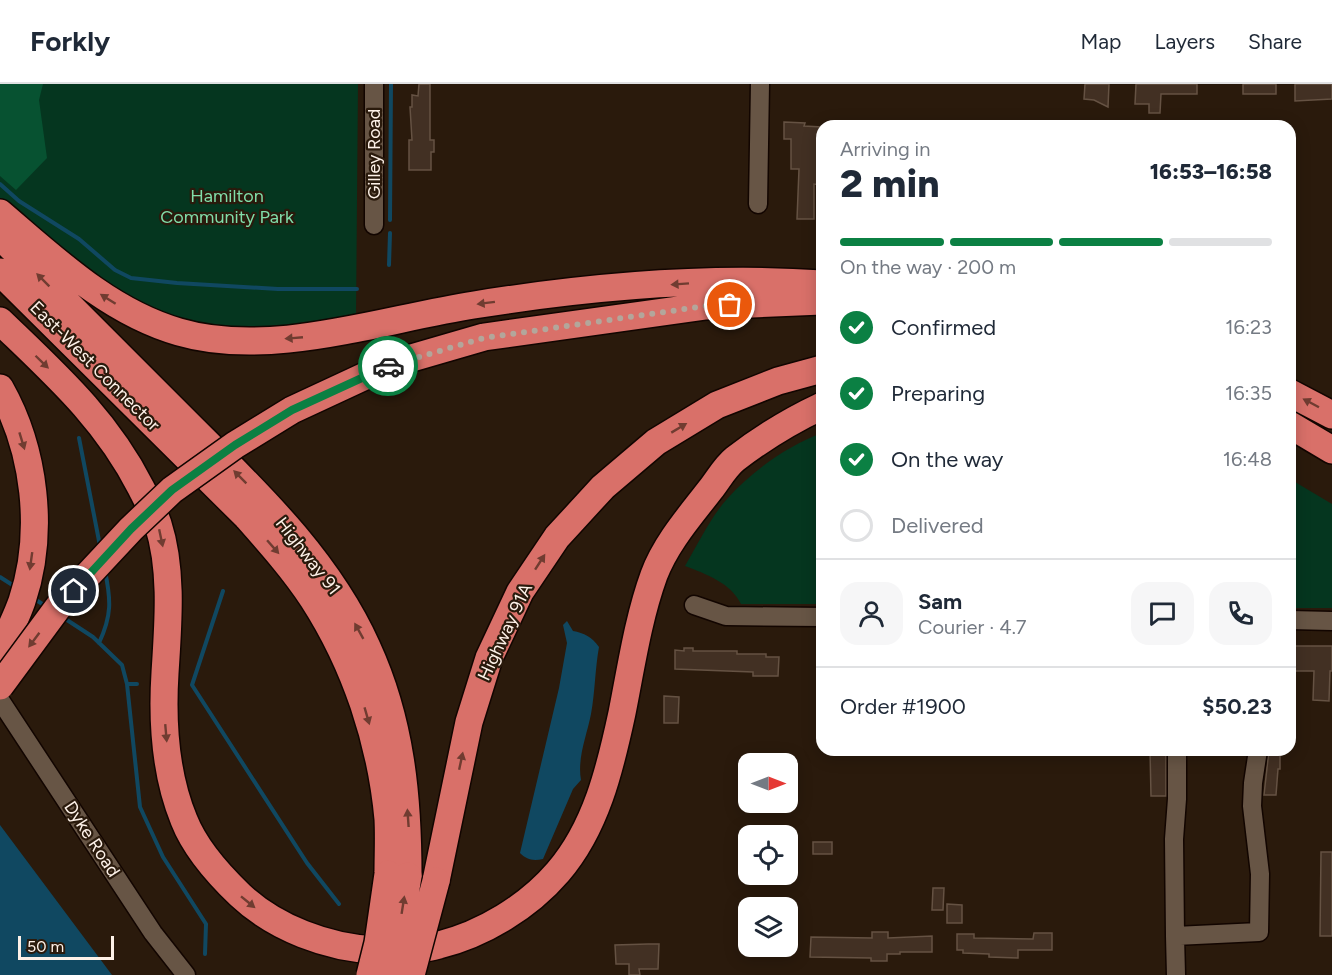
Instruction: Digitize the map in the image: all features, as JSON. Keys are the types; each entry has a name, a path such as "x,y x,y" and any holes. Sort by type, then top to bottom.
{"highway":[{"path":"0,213 57,262 100,294 138,317 180,333 217,340 247,342 314,336 474,305 590,290 707,282 816,284"},
{"name":"Highway 91","path":"0,236 261,497 303,545 334,586 367,646 388,701 401,758 408,821 398,875 370,975"},
{"name":"East-West Connector","path":"0,272 189,459"},
{"path":"0,686 59,606 131,529 172,490 235,445 292,410 391,364 484,338 706,306 816,302"},
{"path":"0,321 81,400 105,429 126,459 158,524 167,586 165,728 169,766 185,823 215,869 248,902 266,915 308,936 363,949 415,949 457,940 504,917 538,893 560,870 583,837 610,770 639,632 655,574 676,534 732,462 799,417 816,409"},
{"name":"Highway 91A","path":"411,975 436,880 469,722 489,658 520,592 557,537 603,487 656,442 717,405 778,381 816,371"},
{"path":"0,387 11,406 23,443 31,474 34,503 34,537 30,568 22,600 0,651"},
{"path":"1296,396 1332,415"},
{"path":"1296,429 1332,450"},
{"path":"1296,445 1332,464"},
{"name":"Highway 91","path":"189,459 283,558 313,599 337,641 362,699 380,762 398,875 395,956 390,975"}],"street":[{"name":"Gilley Road","path":"374,84 374,225"},
{"path":"758,204 760,84"},
{"path":"694,605 726,616 816,617"},
{"path":"1296,620 1332,621"},
{"name":"Dyke Road","path":"0,700 153,933 186,975"},
{"path":"1176,975 1174,839 1177,756"},
{"path":"1175,936 1259,932 1260,874 1252,807 1257,756"}],"green space":[{"name":"Hamilton Community Park","path":"0,84 358,84 356,318 319,325 240,330 182,322 102,285 0,202"},
{"path":"0,84 43,84 39,100 47,158 16,190 0,176"},
{"path":"816,435 816,604 741,604 731,590 724,585 685,566 704,531 727,499 759,469 783,452"},
{"path":"1296,483 1332,504 1332,608 1296,608"}],"water":[{"path":"567,621 573,631 588,636 599,647 592,706 581,755 581,780 573,789 543,859 533,860 520,853 559,688 567,643 563,625"},
{"path":"0,825 112,975 0,975"}],"building":[{"path":"419,84 430,84 430,140 434,140 431,170 409,170 409,140 412,140 410,107 412,107 412,95 418,96"},
{"path":"1085,84 1109,84 1108,107 1094,100 1084,99"},
{"path":"1136,84 1197,84 1197,94 1161,94 1160,113 1149,113 1149,104 1135,104"},
{"path":"1243,84 1276,84 1276,94 1243,94"},
{"path":"1295,84 1332,84 1332,99 1295,101"},
{"path":"784,122 805,123 804,126 816,127 814,219 797,219 799,169 791,169 791,139 784,139"},
{"path":"1296,646 1332,646 1329,701 1313,700 1314,671 1296,671"},
{"path":"684,648 693,648 693,651 737,651 737,654 766,654 766,657 779,657 778,676 753,676 753,672 675,669 675,650 684,651"},
{"path":"664,696 679,697 678,723 664,723"},
{"path":"1150,756 1166,756 1166,796 1151,796"},
{"path":"1268,756 1280,756 1276,795 1264,795"},
{"path":"813,842 832,842 832,854 813,854"},
{"path":"1321,852 1332,852 1332,936 1320,936"},
{"path":"933,888 944,888 943,910 932,910"},
{"path":"947,904 962,905 962,923 947,923"},
{"path":"872,932 888,932 888,938 932,936 932,952 887,954 887,961 871,961 871,958 810,957 811,937 872,938"},
{"path":"1034,933 1052,933 1052,950 1018,950 1018,958 989,957 989,954 963,953 963,950 957,950 957,934 974,934 974,938 1033,939"},
{"path":"659,944 658,969 639,969 640,975 629,975 629,964 616,964 615,945"}],"waterway":[{"path":"390,220 391,84"},
{"path":"0,184 19,201 79,239 115,270 131,278 278,289 357,289"},
{"path":"389,265 390,233"},
{"path":"79,438 100,546"},
{"path":"99,643 109,607 105,571"},
{"path":"0,577 14,586"},
{"path":"223,591 192,685 307,863 339,904"},
{"path":"33,598 47,607"},
{"path":"64,618 93,637 122,665 127,684 140,807 163,857 206,924 205,954"},
{"path":"127,684 137,684"}],"way so far":[{"path":"388,366 484,338 706,306 730,305"}],"route":[{"path":"74,591 131,529 172,490 235,445 292,410 388,366"}]}
